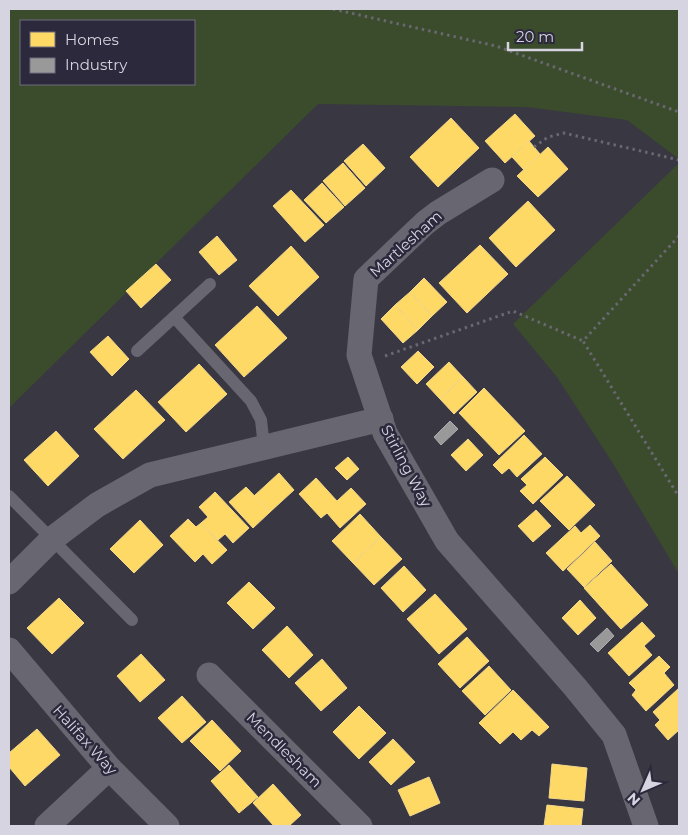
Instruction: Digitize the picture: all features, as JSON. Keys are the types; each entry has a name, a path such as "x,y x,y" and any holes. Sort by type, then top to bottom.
{"street":[{"name":"Martlesham","path":"381,420 359,355 366,279 432,218 492,180"},
{"name":"Stirling Way","path":"9,582 52,539 96,505 150,475 381,420 385,433 447,541 575,687 614,735 646,826"},
{"name":"Halifax Way","path":"9,650 109,768 167,826"},
{"name":"Mendlesham","path":"208,675 360,826"},
{"path":"47,826 109,768"}],"lane":[{"path":"137,350 210,284"},
{"path":"174,317 252,401 261,420 264,447"},
{"path":"9,496 132,620"}],"path":[{"path":"333,9 496,46 679,112"},
{"path":"534,147 548,137 564,133 679,160"},
{"path":"583,341 679,236"},
{"path":"361,365 513,311 583,341 679,497"}],"green space":[{"path":"9,9 679,9 679,159 627,120 527,107 318,104 9,408"},
{"path":"679,163 679,574 612,462 557,377 513,324"}],"building: Homes":[{"path":"515,114 535,136 505,163 485,141"},
{"path":"451,118 479,148 438,187 410,157"},
{"path":"529,141 540,154 524,170 512,157"},
{"path":"363,144 385,168 366,186 344,161"},
{"path":"548,147 568,169 538,197 517,176"},
{"path":"343,163 365,188 345,206 323,181"},
{"path":"322,183 344,207 326,223 304,200"},
{"path":"291,190 324,225 305,242 273,206"},
{"path":"528,201 555,230 516,267 489,238"},
{"path":"217,236 237,260 219,275 199,252"},
{"path":"480,245 508,274 467,313 439,283"},
{"path":"291,246 319,277 278,316 249,286"},
{"path":"156,264 171,280 141,308 126,291"},
{"path":"424,278 447,302 432,316 410,292"},
{"path":"410,292 432,316 418,330 395,305"},
{"path":"395,305 418,330 403,343 381,319"},
{"path":"257,306 287,338 244,377 215,345"},
{"path":"108,336 129,359 112,376 90,352"},
{"path":"418,351 434,367 417,384 401,367"},
{"path":"449,362 463,377 440,399 426,384"},
{"path":"199,364 227,394 186,432 158,402"},
{"path":"463,377 477,392 454,414 440,399"},
{"path":"484,388 525,431 499,455 459,413"},
{"path":"136,390 165,420 123,459 94,429"},
{"path":"56,431 79,456 48,486 24,460"},
{"path":"524,435 542,454 517,477 509,468 502,474 493,465"},
{"path":"468,439 483,455 466,471 451,455"},
{"path":"348,457 359,469 347,480 335,468"},
{"path":"545,457 563,475 533,504 520,491 527,485 521,479"},
{"path":"279,473 294,490 270,512 254,496"},
{"path":"567,476 595,505 569,530 540,501"},
{"path":"316,478 337,501 351,488 366,504 340,528 327,513 321,518 299,494"},
{"path":"246,487 270,512 253,528 229,502"},
{"path":"215,492 249,528 233,543 225,534 218,540 201,523 208,517 199,507"},
{"path":"536,510 551,526 533,542 518,526"},
{"path":"360,514 381,537 353,563 332,541"},
{"path":"188,519 196,527 201,523 227,550 212,564 203,554 195,562 170,536"},
{"path":"140,520 163,545 134,573 110,549"},
{"path":"590,525 600,536 563,571 546,553 575,526 581,533"},
{"path":"381,537 402,559 374,585 353,563"},
{"path":"595,542 612,561 584,587 567,569"},
{"path":"611,564 648,605 621,629 584,588"},
{"path":"404,566 426,590 403,612 381,588"},
{"path":"249,582 275,608 253,629 227,603"},
{"path":"435,594 467,629 439,654 407,619"},
{"path":"59,598 84,623 52,654 27,628"},
{"path":"580,600 596,618 578,635 562,618"},
{"path":"642,622 655,636 644,646 652,655 629,676 608,653"},
{"path":"287,626 313,655 289,678 262,650"},
{"path":"467,637 489,661 460,688 438,664"},
{"path":"141,654 165,680 140,702 117,676"},
{"path":"659,656 670,667 664,673 674,685 646,711 632,695 636,690 629,683"},
{"path":"322,659 347,688 321,711 295,683"},
{"path":"489,666 511,690 485,715 462,691"},
{"path":"679,688 679,730 668,740 655,725 660,720 653,712"},
{"path":"513,690 549,727 539,736 532,730 521,740 513,732 500,744 479,723"},
{"path":"182,696 206,722 182,743 158,718"},
{"path":"359,706 386,733 359,759 333,732"},
{"path":"212,720 241,751 220,771 190,741"},
{"path":"37,729 60,755 25,786 9,767 9,753"},
{"path":"393,739 415,762 391,785 369,762"},
{"path":"552,764 587,768 584,801 549,798"},
{"path":"229,765 258,797 239,813 211,781"},
{"path":"429,777 440,803 410,816 398,790"},
{"path":"273,784 301,815 289,826 274,826 253,803"},
{"path":"547,805 583,809 581,826 544,826"}],"building: Industry":[{"path":"450,421 458,429 441,445 434,437"},
{"path":"607,628 614,636 598,652 590,644"}]}
